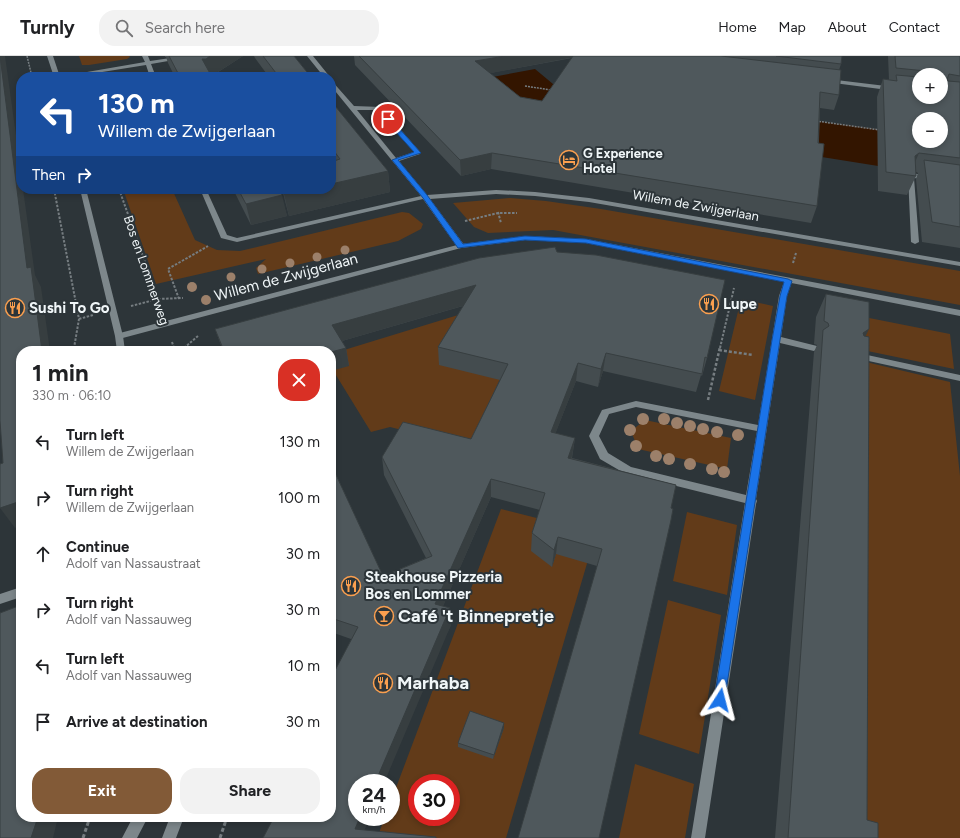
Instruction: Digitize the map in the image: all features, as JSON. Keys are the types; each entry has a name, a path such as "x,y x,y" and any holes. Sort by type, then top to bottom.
{"street":[{"path":"50,56 55,72"},
{"path":"145,56 151,72"},
{"path":"94,72 194,56"},
{"path":"310,56 323,72"},
{"path":"822,80 912,91"},
{"path":"336,88 425,197 461,246"},
{"path":"353,108 378,108 418,153 395,160"},
{"path":"915,242 911,175 939,179"},
{"name":"Willem de Zwijgerlaan","path":"224,236 237,240 425,197 496,192 535,194 589,200 960,264"},
{"path":"84,194 120,346"},
{"path":"205,194 224,236"},
{"name":"Willem de Zwijgerlaan","path":"119,336 461,246 525,238 586,241 960,313"},
{"path":"698,838 783,296 788,281"},
{"path":"776,340 814,348"},
{"path":"858,356 960,378"},
{"path":"752,501 628,470 604,456 594,436 605,412 636,404 762,429"},
{"path":"0,599 16,594"},
{"path":"129,838 137,822"},
{"path":"169,838 175,822"}],"path":[{"path":"27,56 31,72"},
{"path":"525,86 552,90 549,94"},
{"path":"814,121 884,131"},
{"path":"55,194 79,319 74,346"},
{"name":"Bos en Lommerweg","path":"121,194 173,346"},
{"path":"158,300 179,299 168,269 224,236"},
{"path":"703,418 734,287 736,270"},
{"path":"734,287 741,288"},
{"path":"185,346 203,333"},
{"path":"719,350 774,359"},
{"path":"83,838 88,822"},
{"path":"220,838 225,822"}],"shaded area":[{"path":"79,56 130,57 127,59 82,65"},
{"path":"535,69 553,84 912,134 912,148 944,148 960,179 695,137 522,112 482,79"},
{"path":"125,194 174,194 195,240 217,250 240,251 402,212 409,213 423,224 421,229 398,241 258,274 256,268 266,259 156,284"},
{"path":"510,198 546,201 601,209 960,271 960,305 553,230 488,233 474,227 453,203"},
{"path":"741,299 773,306 755,400 719,391"},
{"path":"468,312 514,348 469,447 390,427 371,432 336,375 336,352"},
{"path":"854,315 950,334 954,369 853,348"},
{"path":"866,362 950,382 960,476 960,838 862,838"},
{"path":"645,420 731,438 727,469 638,449 631,431"},
{"path":"501,509 596,533 506,838 377,838 382,826 400,826 400,777"},
{"path":"687,512 737,525 727,595 673,581"},
{"path":"668,600 721,615 699,754 639,734"},
{"path":"635,764 694,784 685,838 619,838"}],"building":[{"path":"0,56 16,182 16,194 18,194 27,268 31,267 41,346 16,346 16,503 0,508 0,464 3,463 0,421"},
{"path":"169,56 210,56 206,59 202,59 209,72 177,72"},
{"path":"263,56 294,56 307,72 275,72"},
{"path":"359,56 505,56 475,61 520,97 542,101 573,56 721,56 841,70 839,95 820,92 818,143 824,144 817,206 492,153 460,160"},
{"path":"776,56 842,56 841,64"},
{"path":"895,56 960,56 960,76 949,74 948,77 948,68 912,68 912,70 896,68"},
{"path":"896,75 912,76 912,104 948,104 948,81 960,82 960,158 919,153 915,156 916,176 886,172 883,79 897,81"},
{"path":"336,107 388,171 336,183 336,160 340,159 336,154"},
{"path":"924,160 960,165 960,227 932,222"},
{"path":"241,194 282,195 246,204"},
{"path":"555,247 557,252 596,255 725,280 702,374 606,353 601,369 578,363 551,432 575,438 568,458 676,485 671,508 673,509 671,520 599,838 518,838 602,549 558,537 554,550 532,533 545,493 491,479 435,604 450,608 379,774 348,774 348,826 356,826 355,829 436,838 263,838 271,822 336,822 336,669 358,627 336,620 336,475 383,576 432,556 382,457 403,422 471,439 508,364 438,347 476,285 332,325 346,348 336,351 336,346 222,346 215,329 479,258"},
{"path":"826,294 869,302 869,329 863,333 864,336 869,337 867,820 878,823 878,838 788,838 823,330 829,326 828,323 824,321"},
{"path":"16,607 16,822 36,822 31,838 0,838 0,613"},
{"path":"470,711 504,723 494,755 458,743"}],"place":[{"name":"G Experience Hotel","path":"569,160"},
{"name":"Lupe","path":"709,304"},
{"name":"Sushi To Go","path":"15,308"},
{"name":"Steakhouse Pizzeria Bos en Lommer","path":"351,586"},
{"name":"Café 't Binnepretje","path":"384,616"},
{"name":"Marhaba","path":"383,683"}],"route":[{"path":"388,119 418,153 395,160 447,225 461,246 525,238 586,241 788,281 783,296 720,700"}]}
